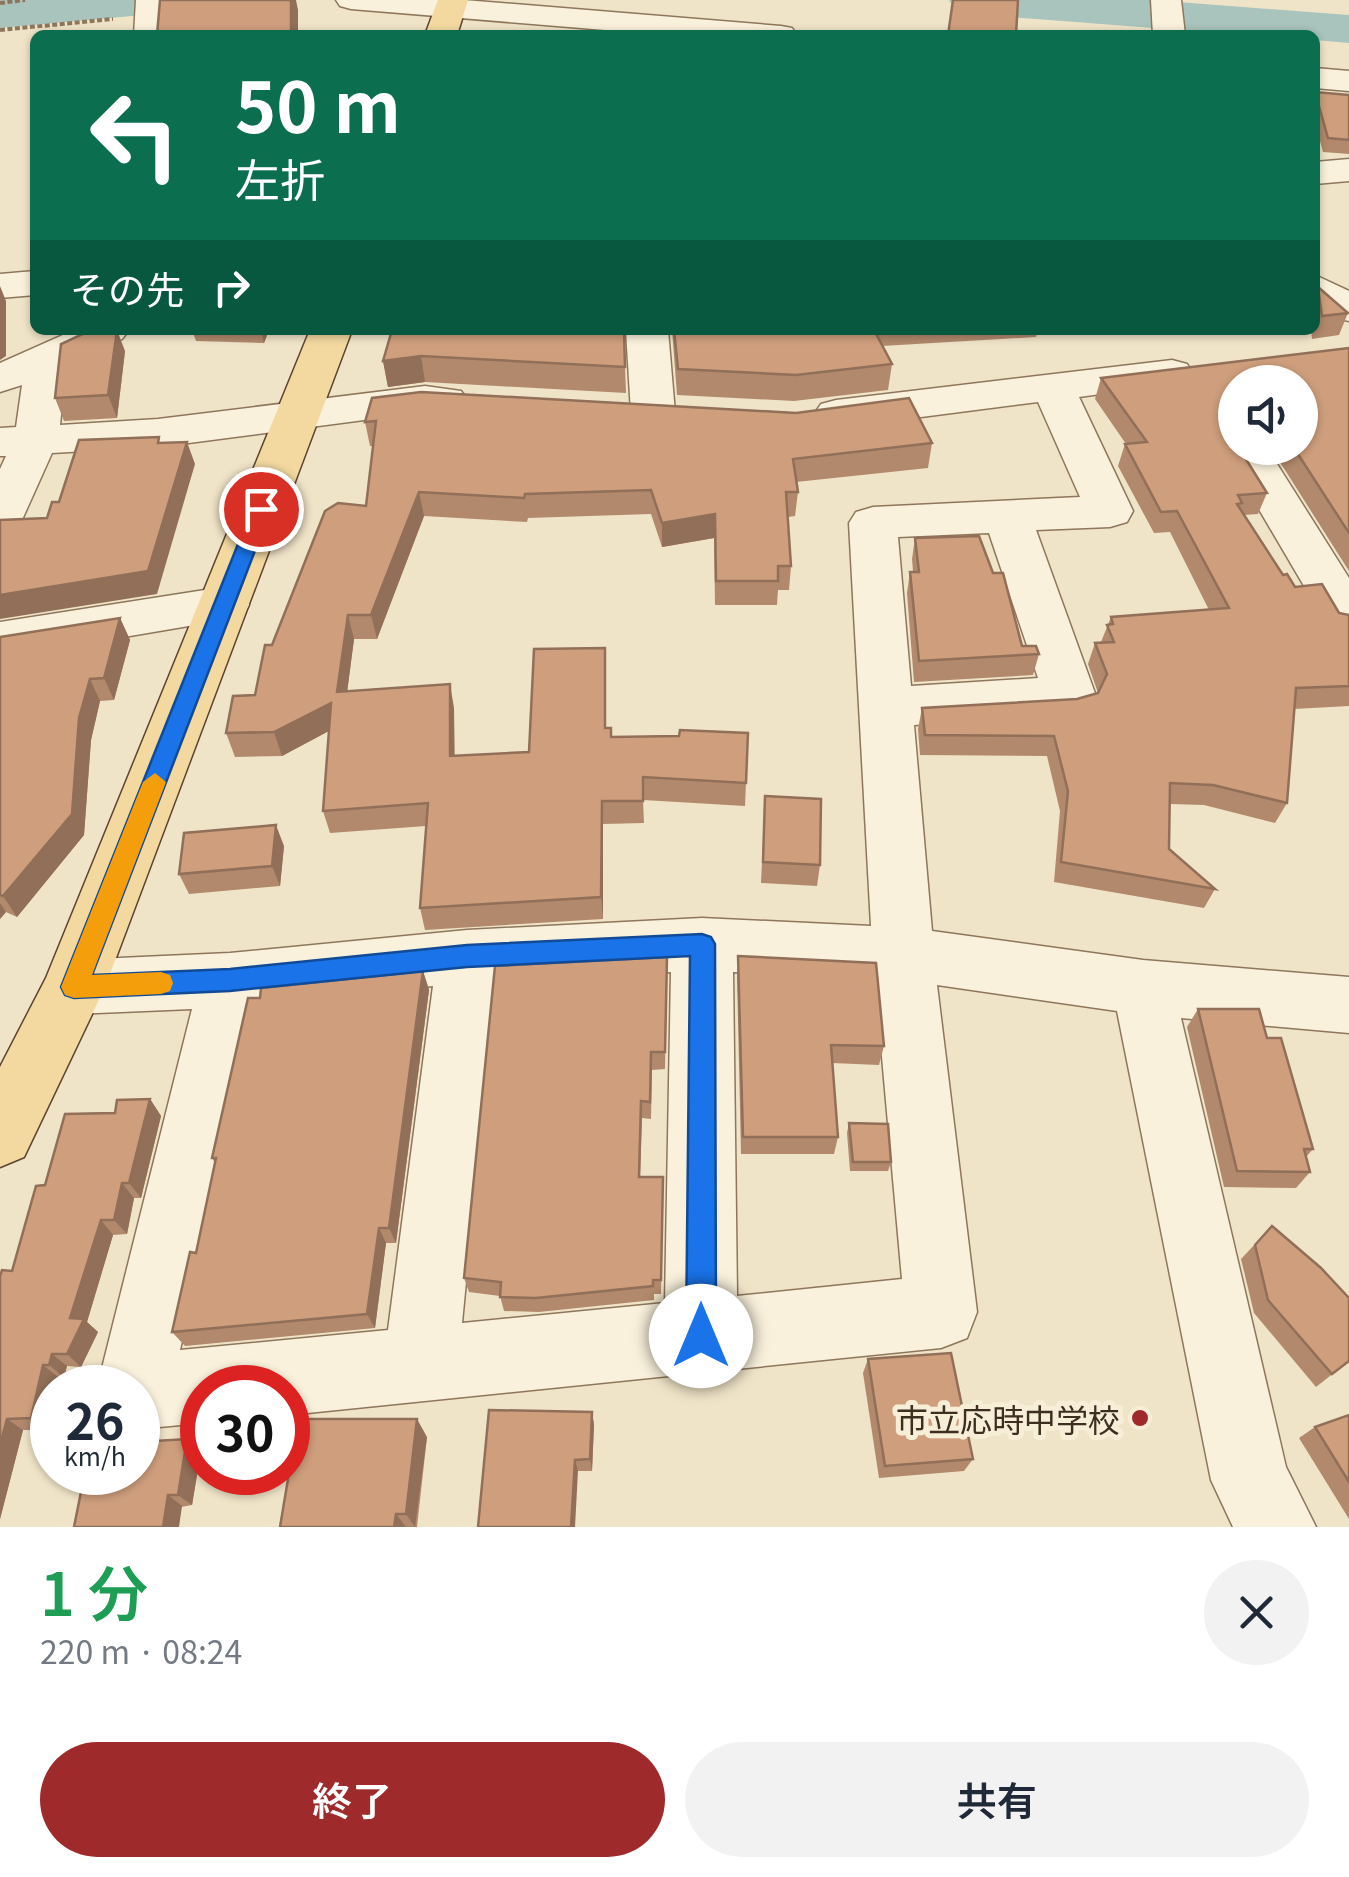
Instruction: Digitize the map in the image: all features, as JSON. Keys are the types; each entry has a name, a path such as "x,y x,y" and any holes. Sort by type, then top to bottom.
{"main road":[{"path":"0,1135 74,987 329,335"}],"street":[{"path":"150,30 152,0"},
{"path":"351,0 448,14 690,30"},
{"path":"721,30 732,0"},
{"path":"1166,0 1169,30"},
{"path":"1320,78 1349,80"},
{"path":"1320,173 1349,170"},
{"path":"0,286 30,283"},
{"path":"1320,290 1349,309"},
{"path":"0,379 97,335"},
{"path":"648,335 652,413"},
{"path":"0,520 18,440 46,359"},
{"path":"794,418 1053,388 1218,403"},
{"path":"160,1388 941,1312 903,954 873,523 1110,511 1053,388"},
{"path":"18,440 158,433 424,399 482,402"},
{"path":"1258,465 1349,619"},
{"path":"886,706 1070,696 1007,516"},
{"path":"0,640 224,605"},
{"path":"74,987 230,980 467,956 702,944 903,954 1143,986 1349,1005"},
{"path":"701,1336 702,944"},
{"path":"422,1363 467,956"},
{"path":"142,1365 230,980"},
{"path":"1143,986 1250,1480 1276,1527"}],"path":[{"path":"0,3 25,0"}],"building":[{"path":"160,0 291,0 291,30 157,30"},
{"path":"953,0 1018,0 1016,30 949,30"},
{"path":"1320,92 1349,95 1349,140 1328,138"},
{"path":"1320,289 1348,313 1322,316 1320,302"},
{"path":"80,335 116,335 108,395 55,398 61,344"},
{"path":"391,335 624,335 625,367 421,356 383,361"},
{"path":"675,335 877,335 892,364 796,375 678,369"},
{"path":"1349,348 1349,533 1305,465 1318,465 1318,365 1218,365 1218,465 1250,465 1267,493 1238,495 1242,503 1237,504 1283,575 1287,574 1295,587 1322,584 1339,613 1349,615 1349,686 1296,688 1287,803 1213,785 1170,783 1169,849 1215,889 1061,862 1068,791 1054,736 925,735 922,708 1077,699 1098,693 1107,674 1095,643 1114,642 1107,625 1113,624 1111,617 1229,608 1177,511 1161,512 1125,444 1147,442 1101,378"},
{"path":"421,392 796,413 909,398 932,443 793,459 798,492 786,492 791,566 778,566 778,581 716,581 715,514 662,523 651,490 525,494 524,498 419,492 371,615 348,615 337,692 450,684 450,756 529,752 534,649 605,648 605,728 611,728 611,737 679,736 680,730 748,733 746,783 643,777 643,801 602,801 601,897 420,908 428,803 323,811 331,703 274,732 226,733 233,696 255,695 265,645 272,645 325,511 338,503 366,506 376,421 365,422 372,398"},
{"path":"159,437 158,443 187,442 148,571 0,595 0,520 47,518 52,502 59,502 79,440"},
{"path":"979,536 993,573 1003,573 1022,646 1036,646 1039,654 919,661 910,572 919,572 915,538"},
{"path":"120,618 104,678 90,679 79,718 72,814 0,895 0,637"},
{"path":"765,796 821,799 820,865 763,862"},
{"path":"276,825 272,866 179,874 184,833"},
{"path":"738,956 876,963 884,1046 831,1045 838,1137 743,1137"},
{"path":"667,957 665,1052 651,1052 650,1102 641,1101 639,1177 663,1177 661,1280 653,1280 653,1286 536,1298 500,1297 501,1282 464,1278 495,966"},
{"path":"423,971 389,1228 379,1228 367,1314 172,1332 190,1252 196,1253 216,1158 212,1158 248,998 260,998 261,988"},
{"path":"1198,1009 1259,1009 1267,1038 1281,1038 1313,1149 1304,1149 1310,1172 1237,1171"},
{"path":"150,1099 129,1183 122,1183 114,1220 101,1220 70,1318 84,1319 67,1354 52,1354 49,1365 30,1365 30,1418 7,1419 0,1445 2,1270 12,1271 36,1186 45,1185 65,1114 115,1113 117,1100"},
{"path":"849,1123 888,1124 891,1162 853,1162"},
{"path":"1272,1226 1349,1298 1349,1361 1332,1374 1268,1300 1255,1245"},
{"path":"951,1353 973,1459 885,1466 868,1359"},
{"path":"489,1410 592,1412 590,1459 575,1460 571,1527 478,1527"},
{"path":"1349,1415 1349,1482 1315,1427"},
{"path":"310,1419 417,1419 406,1514 396,1514 394,1527 280,1527 285,1495 310,1495"},
{"path":"180,1439 178,1495 168,1495 163,1527 74,1527 80,1495 160,1495 160,1441"}],"waterway":[{"path":"972,0 1349,29"},
{"path":"0,14 143,1"}],"slow traffic":[{"path":"155,782 74,987 161,983"}],"place":[{"name":"市立応時中学校","path":"1140,1418"}],"route":[{"path":"261,509 74,987 230,980 467,956 702,944 701,1336"}]}
